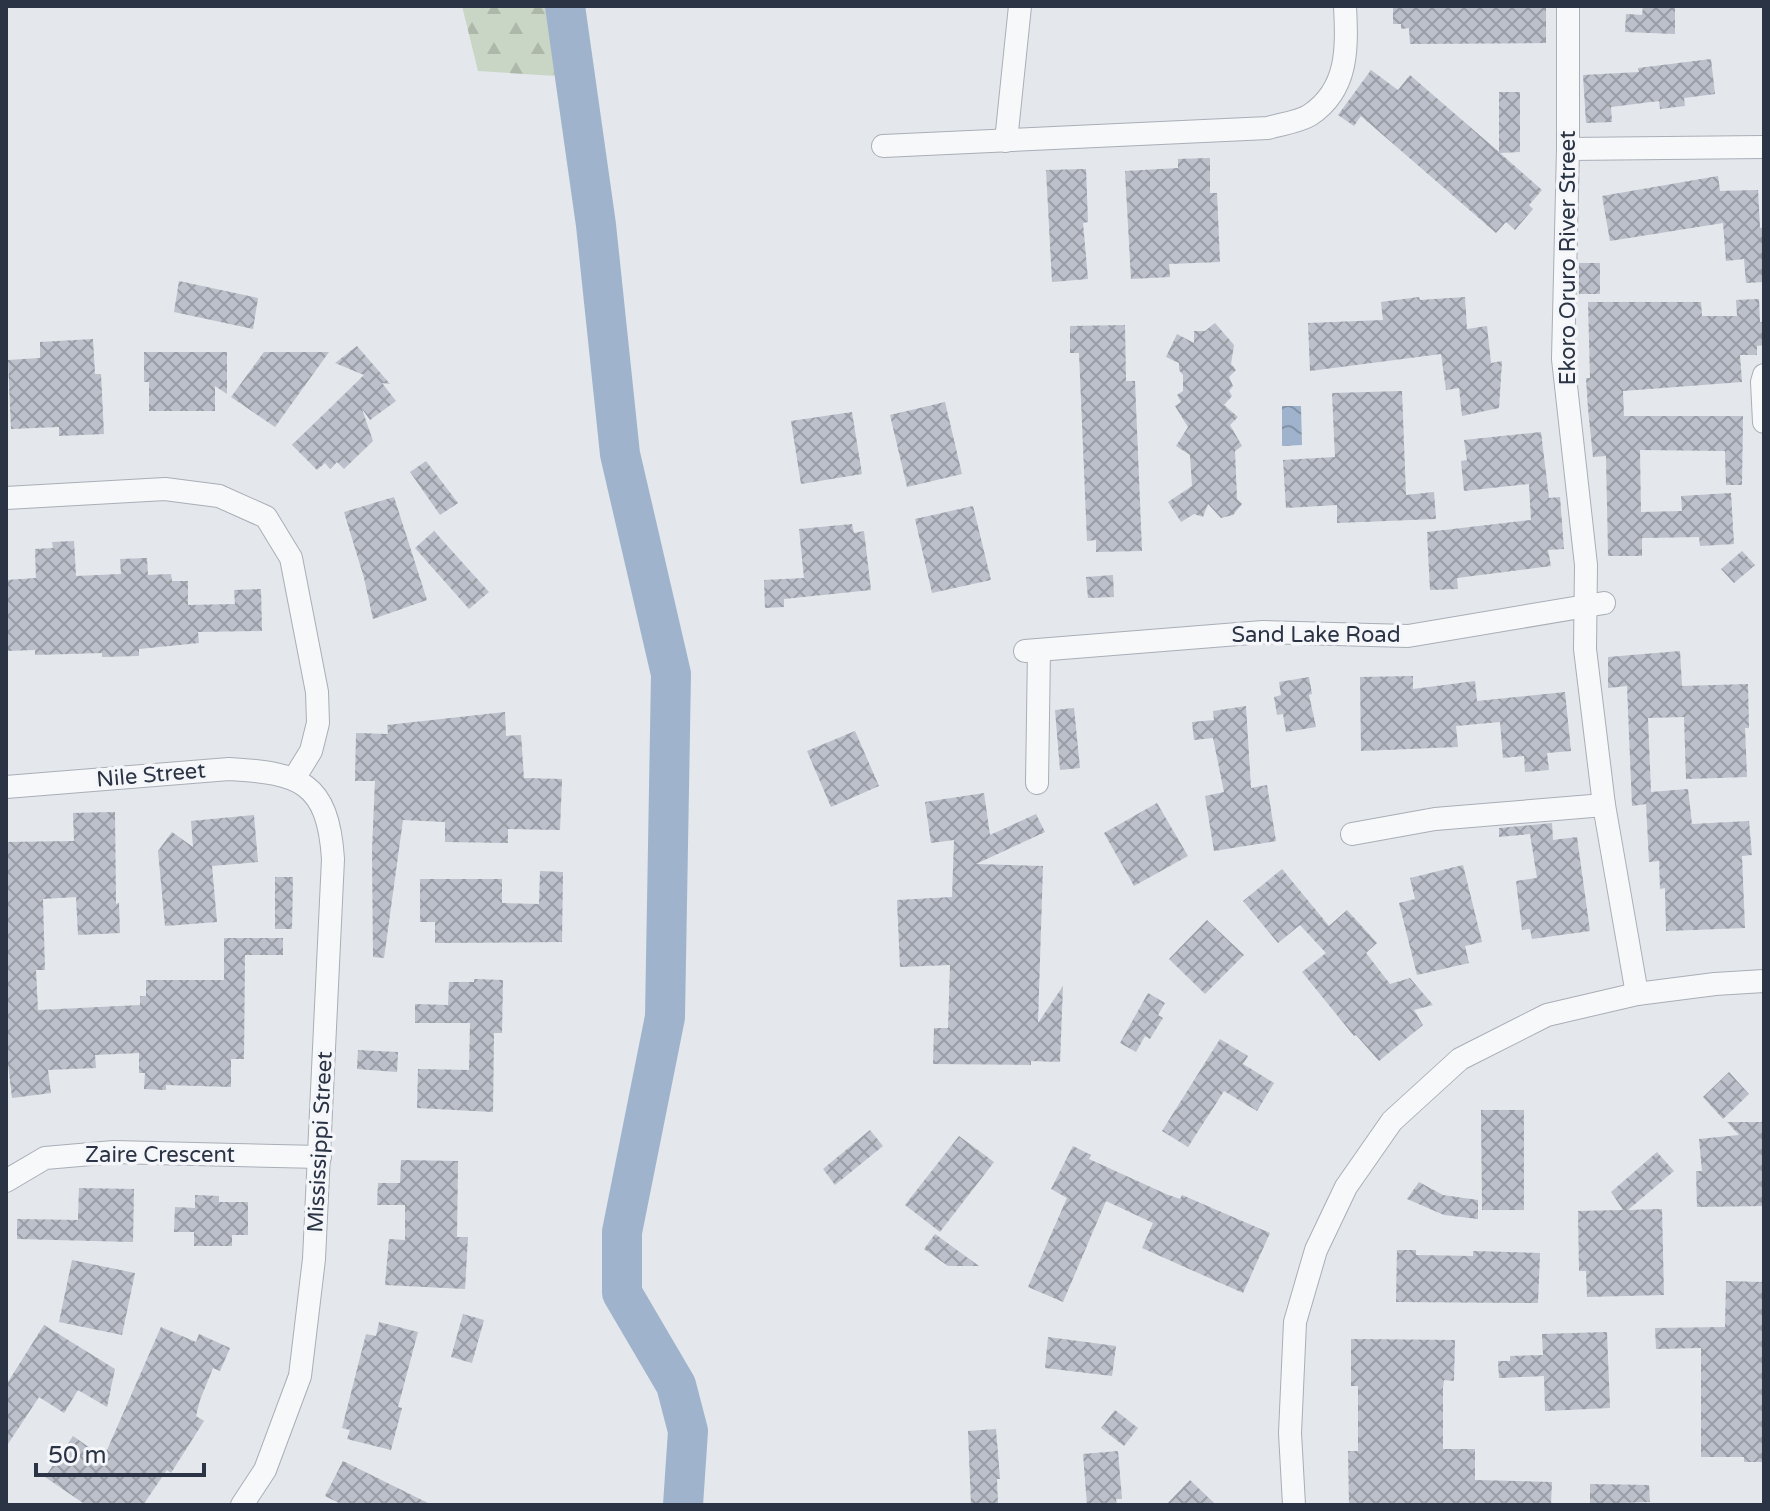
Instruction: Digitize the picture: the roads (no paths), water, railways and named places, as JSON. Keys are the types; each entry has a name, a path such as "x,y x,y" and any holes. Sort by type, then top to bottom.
{"street":[{"path":"1006,141 1020,6"},
{"path":"883,146 1268,128 1309,116 1337,88 1347,47 1345,6"},
{"name":"Ekoro Oruro River Street","path":"1568,6 1563,359 1584,551 1595,604 1585,649 1604,805 1637,994"},
{"path":"1568,149 1764,147"},
{"path":"1764,375 1764,422"},
{"path":"6,498 165,489 219,496 266,517 291,558 317,692 315,737 311,751 295,777"},
{"name":"Sand Lake Road","path":"1037,783 1032,650 1263,632 1408,636 1595,604"},
{"name":"Nile Street","path":"6,787 229,769 266,771 295,777"},
{"name":"Mississippi Street","path":"242,1505 265,1470 300,1376 314,1259 333,859 331,829 317,796 295,777"},
{"path":"1352,834 1435,819 1604,805"},
{"path":"1294,1505 1290,1433 1295,1322 1316,1250 1346,1187 1392,1121 1460,1059 1547,1015 1637,994 1764,981"},
{"name":"Zaire Crescent","path":"6,1181 45,1158 114,1152 320,1157"}],"water":[{"path":"1282,406 1301,406 1302,445 1282,446"}],"waterway":[{"path":"565,6 596,225 620,454 671,674 665,1017 622,1232 622,1293 676,1385 688,1431 683,1505"}]}
